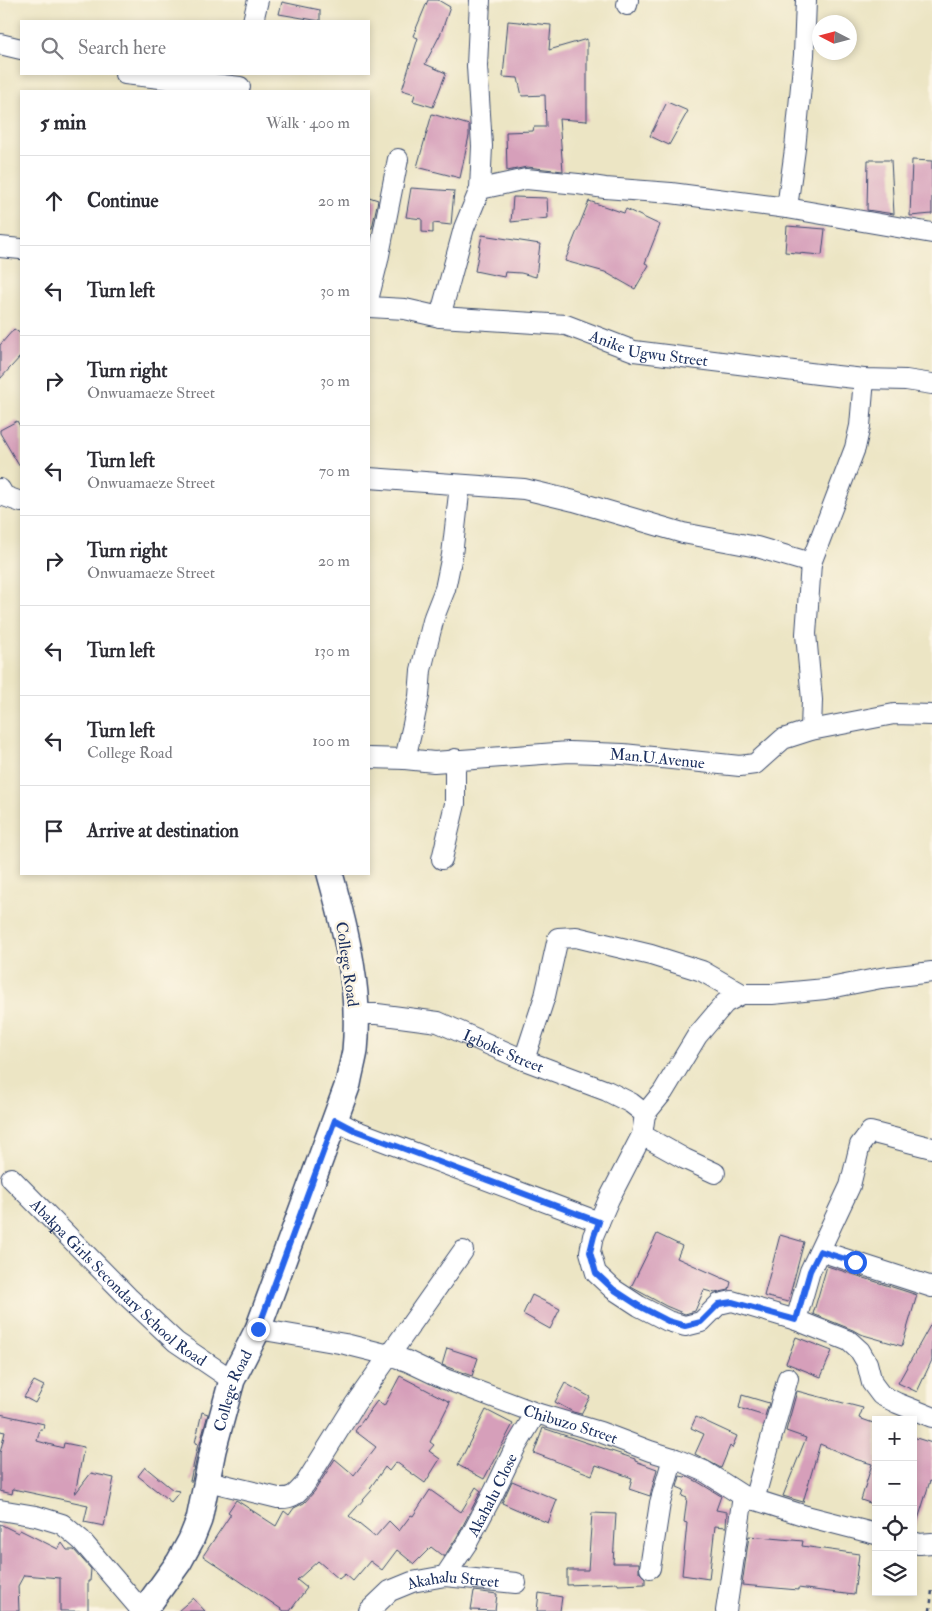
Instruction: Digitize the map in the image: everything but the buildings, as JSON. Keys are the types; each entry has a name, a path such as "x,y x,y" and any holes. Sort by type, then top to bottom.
{"main road":[{"name":"College Road","path":"142,1611 169,1576 191,1540 199,1520 213,1450 232,1380 258,1329 348,1084 355,1050 354,984 346,934 330,875"}],"street":[{"path":"253,20 258,0"},
{"path":"440,317 464,228 480,189 482,146 477,66 480,0"},
{"path":"787,208 804,55 806,0"},
{"path":"0,44 20,49"},
{"path":"137,75 241,84"},
{"path":"370,292 398,159"},
{"path":"480,189 526,179 671,193 787,208 932,233"},
{"path":"0,247 20,250"},
{"name":"Anike Ugwu Street","path":"370,306 405,309 440,317 566,325 634,350 864,379 906,380 932,384"},
{"path":"812,730 812,700 806,634 811,563 855,448 860,426 864,379"},
{"path":"370,478 524,489 683,533 757,548 811,563"},
{"path":"405,758 414,721 420,670 434,617 445,589 452,555 460,485"},
{"path":"0,490 4,496 20,502"},
{"name":"Man.U.Avenue","path":"370,758 405,758 434,762 569,752 623,754 740,766 755,764 783,739 812,730 894,714 932,715"},
{"path":"442,859 455,804 455,759"},
{"path":"524,1060 545,996 558,938 576,937 651,955 702,972 742,994"},
{"path":"932,972 881,978 825,989 772,994 742,994 725,1003 696,1036 663,1092 645,1114 642,1135 599,1222 590,1252 596,1273 613,1289 639,1306 668,1321 685,1326 701,1322 719,1304 732,1302 796,1320 849,1342 860,1351 872,1383 881,1395 932,1417"},
{"name":"Igboke Street","path":"355,1014 377,1014 438,1022 524,1060 607,1091 631,1103 645,1114"},
{"path":"335,1120 354,1130 599,1222"},
{"path":"796,1320 810,1271 850,1186 860,1145 870,1132 932,1148"},
{"path":"642,1135 714,1173"},
{"name":"Abakpa Girls Secondary School Road","path":"11,1178 128,1297 176,1342 232,1380"},
{"path":"208,1481 278,1498 289,1499 297,1493 305,1484 355,1404 463,1251"},
{"path":"820,1251 932,1287"},
{"name":"Chibuzo Street","path":"258,1329 345,1344 389,1355 445,1379 536,1413 600,1432 673,1458 704,1471 748,1498 872,1533"},
{"path":"726,1611 748,1498 788,1378"},
{"name":"Akahalu Close","path":"445,1576 467,1543 515,1448 536,1413"},
{"path":"650,1568 660,1502 673,1458"},
{"path":"0,1510 36,1516 62,1524 81,1540 142,1611"},
{"path":"917,1543 932,1543"},
{"name":"Akahalu Street","path":"369,1611 390,1591 412,1582 445,1576 516,1584"}],"path":[{"path":"930,1611 932,1590"}],"route":[{"path":"258,1329 335,1120 354,1130 599,1222 590,1252 596,1273 613,1289 639,1306 668,1321 685,1326 701,1322 719,1304 732,1302 796,1320 810,1271 820,1251 855,1262"}]}
